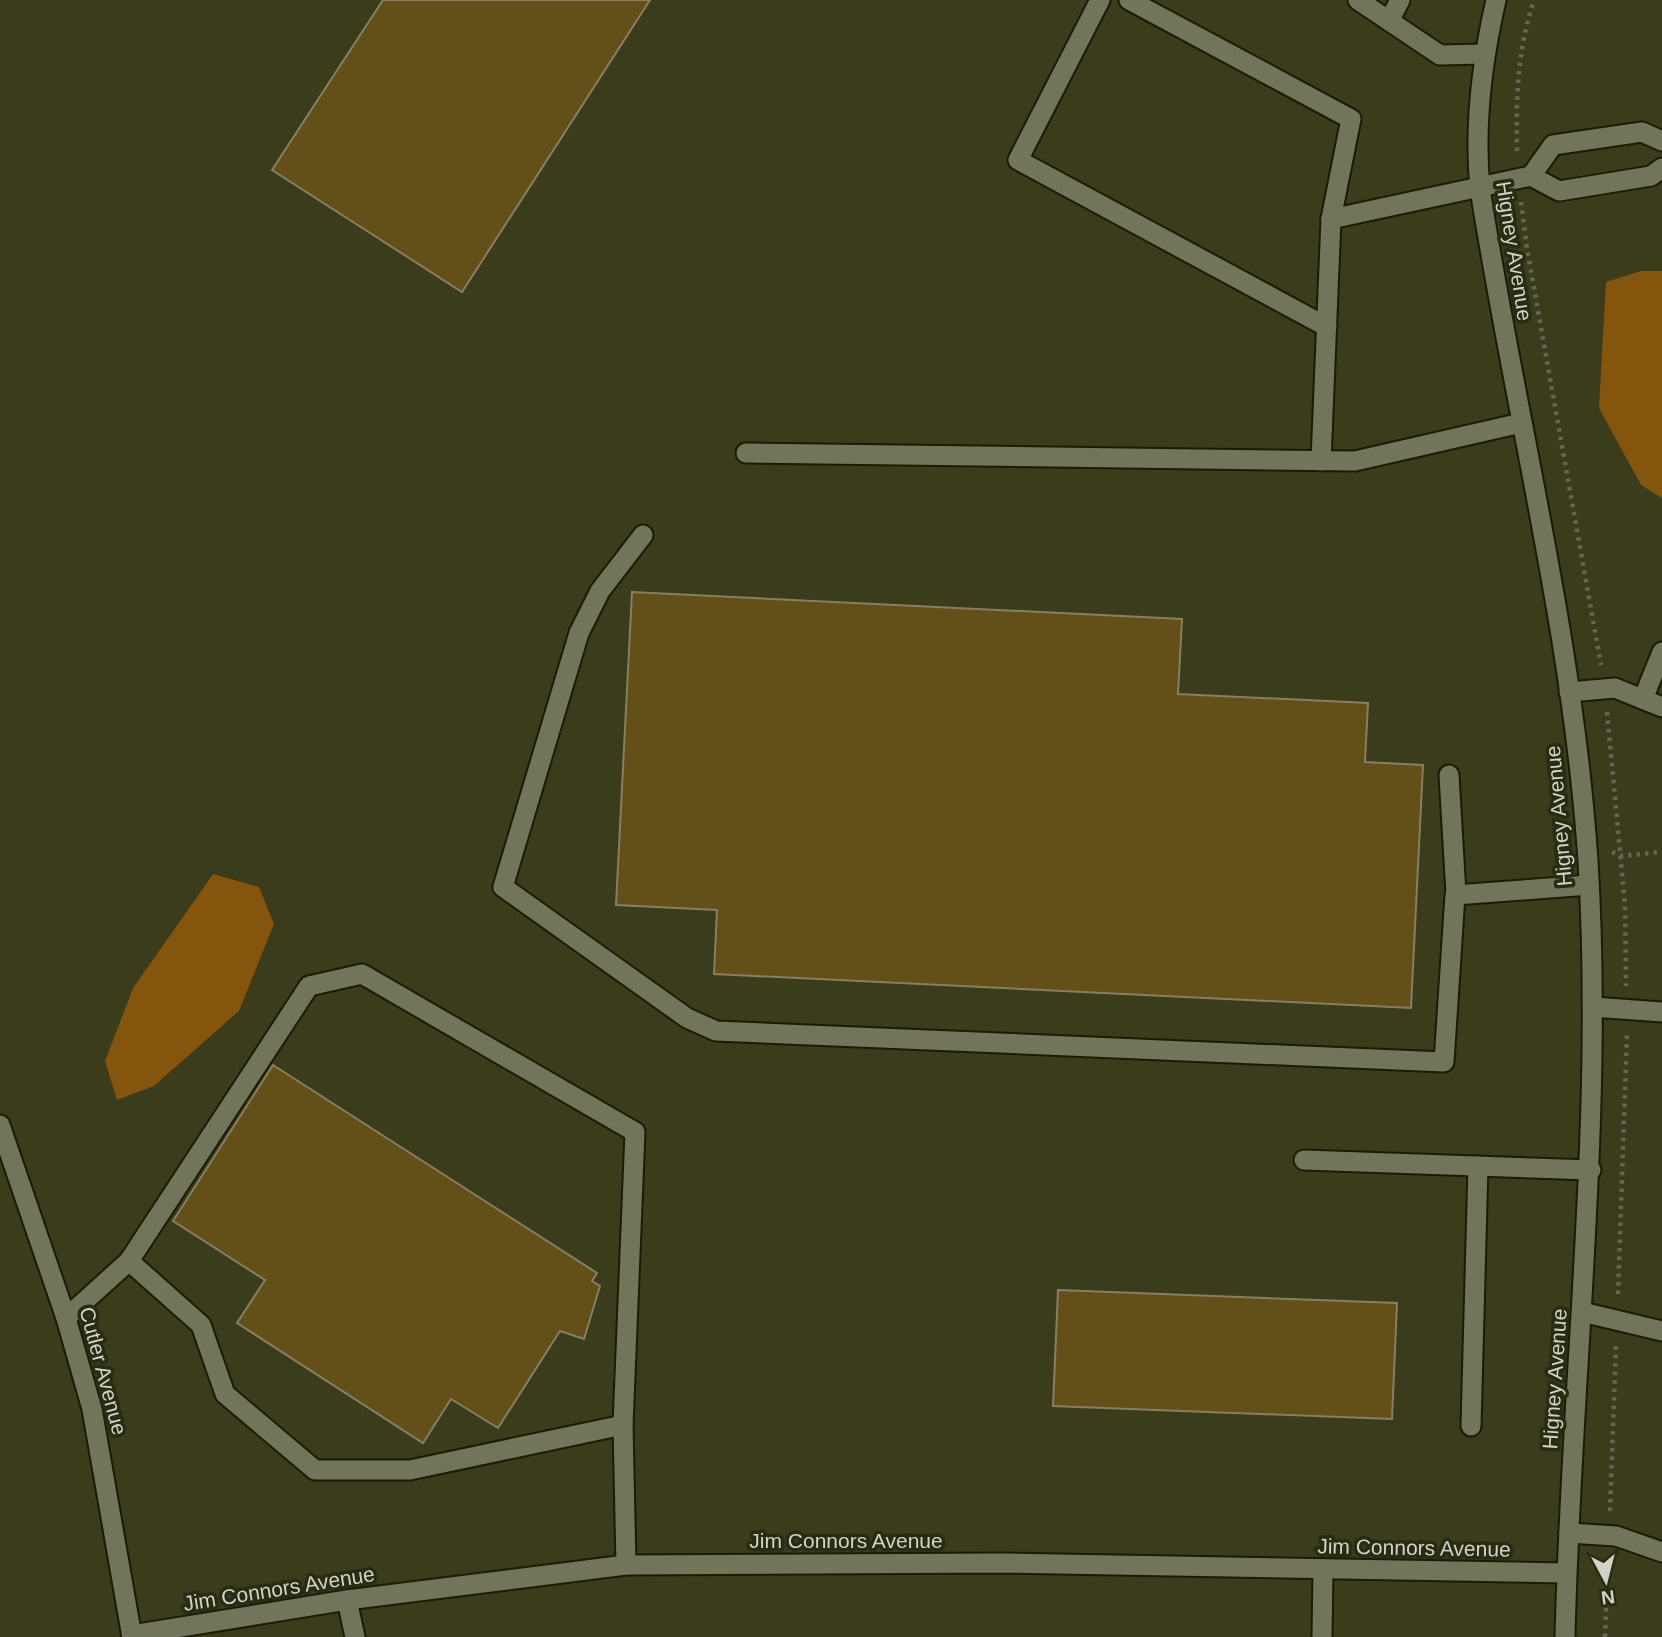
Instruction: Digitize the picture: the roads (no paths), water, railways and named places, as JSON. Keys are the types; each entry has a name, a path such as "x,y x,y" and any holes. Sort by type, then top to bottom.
{"street":[{"path":"1100,0 1018,160 1327,327"},
{"path":"1129,0 1350,119 1331,219 1321,461"},
{"path":"1358,0 1440,55 1484,54"},
{"path":"1389,21 1400,0"},
{"name":"Higney Avenue","path":"1496,0 1484,54 1478,168 1480,189 1569,692 1589,885 1593,1007 1591,1170 1566,1573 1565,1637"},
{"path":"1331,219 1531,176 1553,145 1642,132 1662,141"},
{"path":"1531,176 1559,191 1651,176 1662,168"},
{"path":"746,453 1355,461 1521,423"},
{"path":"643,535 600,591 579,633 503,887 688,1018 716,1031 1444,1062 1456,894 1448,775"},
{"path":"1643,699 1662,652"},
{"path":"1569,692 1615,688 1662,707"},
{"path":"1456,894 1589,885"},
{"path":"66,1318 130,1262 309,986 362,974 635,1132 623,1425 626,1565"},
{"path":"1593,1007 1662,1012"},
{"name":"Cutler Avenue","path":"0,1125 66,1318 92,1409 132,1636"},
{"path":"1304,1160 1591,1170"},
{"path":"1471,1426 1478,1166"},
{"path":"130,1262 201,1325 225,1394 315,1470 410,1470 623,1425"},
{"path":"1582,1312 1662,1331"},
{"path":"1569,1532 1616,1536 1662,1552"},
{"name":"Jim Connors Avenue","path":"132,1636 347,1601 626,1565 1005,1563 1566,1573"},
{"path":"1322,1637 1323,1569"},
{"path":"347,1601 355,1637"}]}
